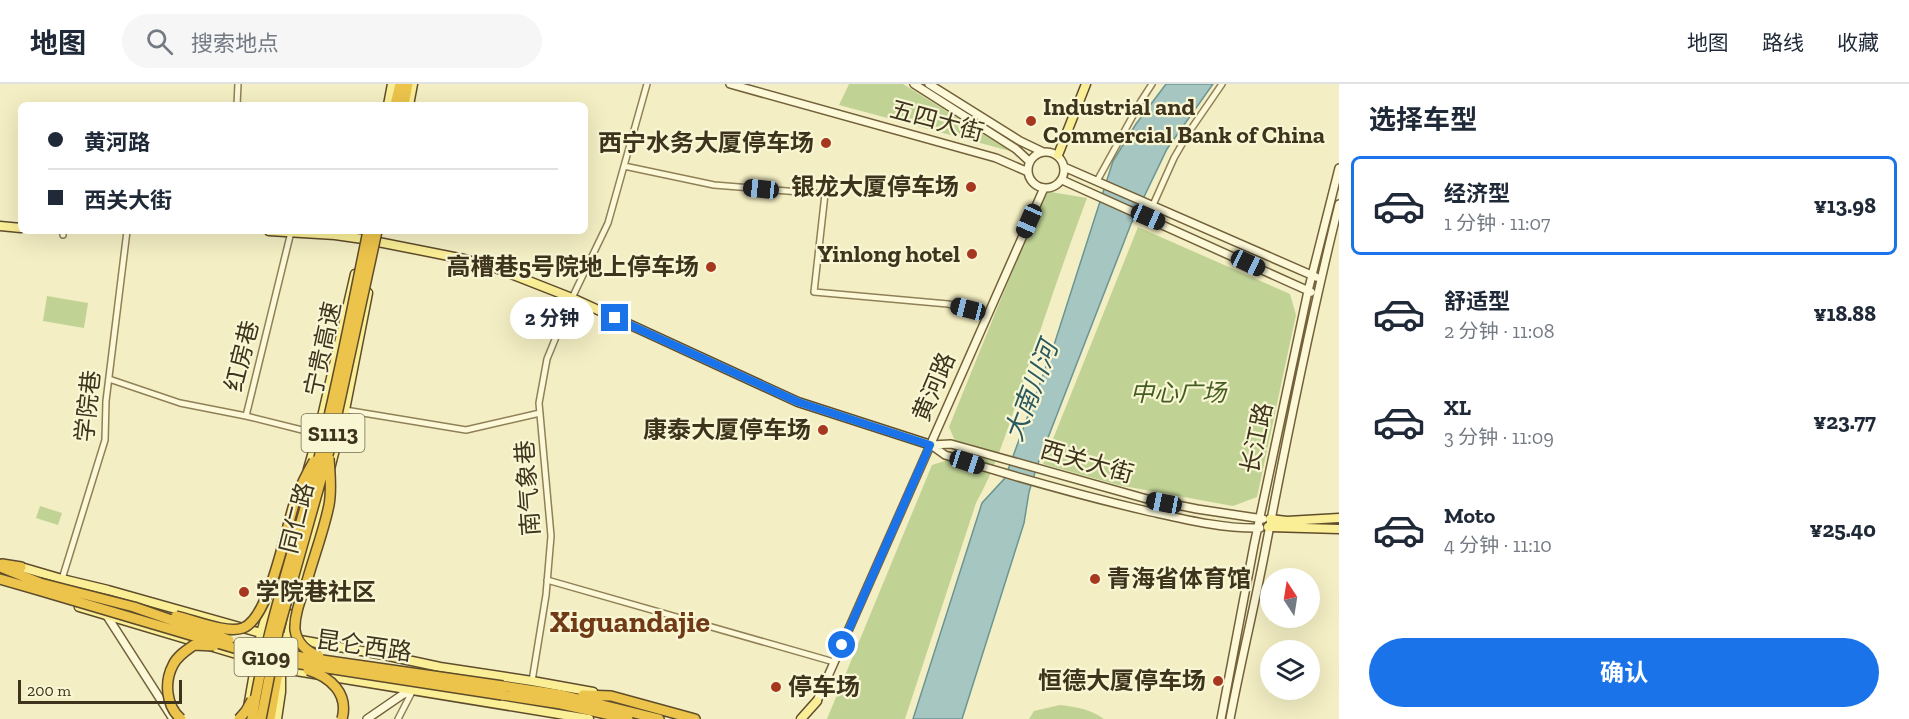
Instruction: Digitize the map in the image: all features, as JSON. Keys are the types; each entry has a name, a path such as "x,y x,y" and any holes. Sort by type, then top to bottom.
{"highway":[{"path":"396,102 400,84"},
{"path":"405,102 408,84"},
{"name":"宁贵高速","path":"325,450 365,234"},
{"name":"宁贵高速","path":"252,719 278,632 377,234"},
{"path":"134,607 164,612 230,630 245,628 257,617 266,600 295,500 305,476 325,450"},
{"path":"325,450 331,485 329,505 296,618 297,638 308,652 316,655 378,664 392,669"},
{"path":"0,566 21,567"},
{"name":"昆仑西路","path":"0,566 36,588 134,607 240,643 301,657 392,669 502,695"},
{"name":"昆仑西路","path":"1,579 240,649 285,665 502,695 562,700 625,715"},
{"path":"181,719 169,702 167,687 173,663 194,645 240,649"},
{"path":"270,719 277,678 285,665 316,672 336,685 343,704 342,719"},
{"path":"239,719 261,690"},
{"path":"261,690 270,719"},
{"name":"宁贵高速","path":"261,690 261,719"},
{"path":"562,700 611,696 695,719"},
{"path":"562,700 598,719"},
{"name":"G109","path":"625,715 659,719"}],"main road":[{"path":"389,102 392,84"},
{"path":"410,102 413,84"},
{"name":"五四大街","path":"730,84 996,158 1028,172"},
{"path":"914,84 1016,149 1030,162"},
{"path":"929,84 1020,141 1043,152"},
{"path":"1058,155 1086,84"},
{"path":"1043,152 1058,155 1064,168 1062,180 1052,187 1044,188 1036,184 1031,180 1028,172 1030,162 1034,156 1043,152"},
{"path":"1064,168 1321,279"},
{"name":"长江路","path":"1221,719 1308,291 1339,168"},
{"path":"1062,180 1144,215 1317,295"},
{"name":"黄河路","path":"817,701 1044,188"},
{"name":"长江路","path":"1230,719 1317,295 1339,204"},
{"path":"0,226 18,228"},
{"name":"西关大街","path":"365,234 378,242 464,259 498,269 572,298 798,402 930,445 945,455 1121,505 1181,519 1247,528 1258,528 1269,523"},
{"name":"同仁路","path":"246,719 261,633 318,434 365,234"},
{"name":"同仁路","path":"277,719 287,638 345,410 378,234"},
{"name":"西关大街","path":"930,445 951,444 1147,500 1260,519 1269,523"},
{"path":"1269,523 1339,518"},
{"path":"1269,523 1339,529"},
{"path":"21,567 261,633 611,696"},
{"path":"36,588 107,615 256,659 413,690 502,695 571,718 589,719"},
{"path":"107,615 173,719"},
{"path":"489,674 522,684 546,688 562,700"},
{"path":"367,719 413,690"},
{"path":"804,719 817,701"}],"street":[{"path":"237,102 238,84"},
{"name":"南气象巷","path":"532,681 551,536 539,403 547,359 572,298 608,223 647,84"},
{"path":"1099,182 1152,84"},
{"path":"1150,204 1189,132 1222,84"},
{"path":"624,166 714,185 825,194 814,292 948,304 986,317"},
{"name":"学院巷","path":"62,579 105,440 106,401 127,234"},
{"name":"红房巷","path":"290,234 246,416 318,434"},
{"path":"109,379 180,403 246,416"},
{"path":"345,410 466,430 540,412"},
{"path":"547,580 834,662"},
{"path":"398,719 413,690"}],"green space":[{"path":"849,84 903,84 1010,151 839,105"},
{"path":"1051,192 1087,198 1004,441 976,503 905,719 827,719 932,465 951,459 956,443 949,427 1044,193"},
{"name":"中心广场","path":"1138,227 1290,294 1296,315 1257,497 1233,506 1118,485 1043,464"},
{"path":"47,296 88,303 84,328 43,321"},
{"path":"40,506 62,513 58,525 36,518"},
{"path":"1060,705 1083,709 1104,719 1029,719 1034,711"}],"water":[{"path":"1166,84 1213,84 1167,149 1131,224 1037,466 1029,492 1024,523 962,719 913,719 982,503 1005,478 1054,345 1113,161 1136,124"}],"place":[{"name":"Industrial and Commercial Bank of China","path":"1031,121"},
{"name":"西宁水务大厦停车场","path":"826,143"},
{"name":"银龙大厦停车场","path":"971,187"},
{"name":"Yinlong hotel","path":"972,254"},
{"name":"高槽巷5号院地上停车场","path":"711,267"},
{"name":"康泰大厦停车场","path":"823,430"},
{"name":"青海省体育馆","path":"1095,579"},
{"name":"学院巷社区","path":"244,592"},
{"name":"恒德大厦停车场","path":"1218,681"},
{"name":"停车场","path":"776,687"}],"district":[{"name":"Xiguandajie","path":"630,622"}],"route":[{"path":"615,318 798,402 930,445 842,645"}],"water label":[{"name":"大南川河","path":"1031,391"}]}
